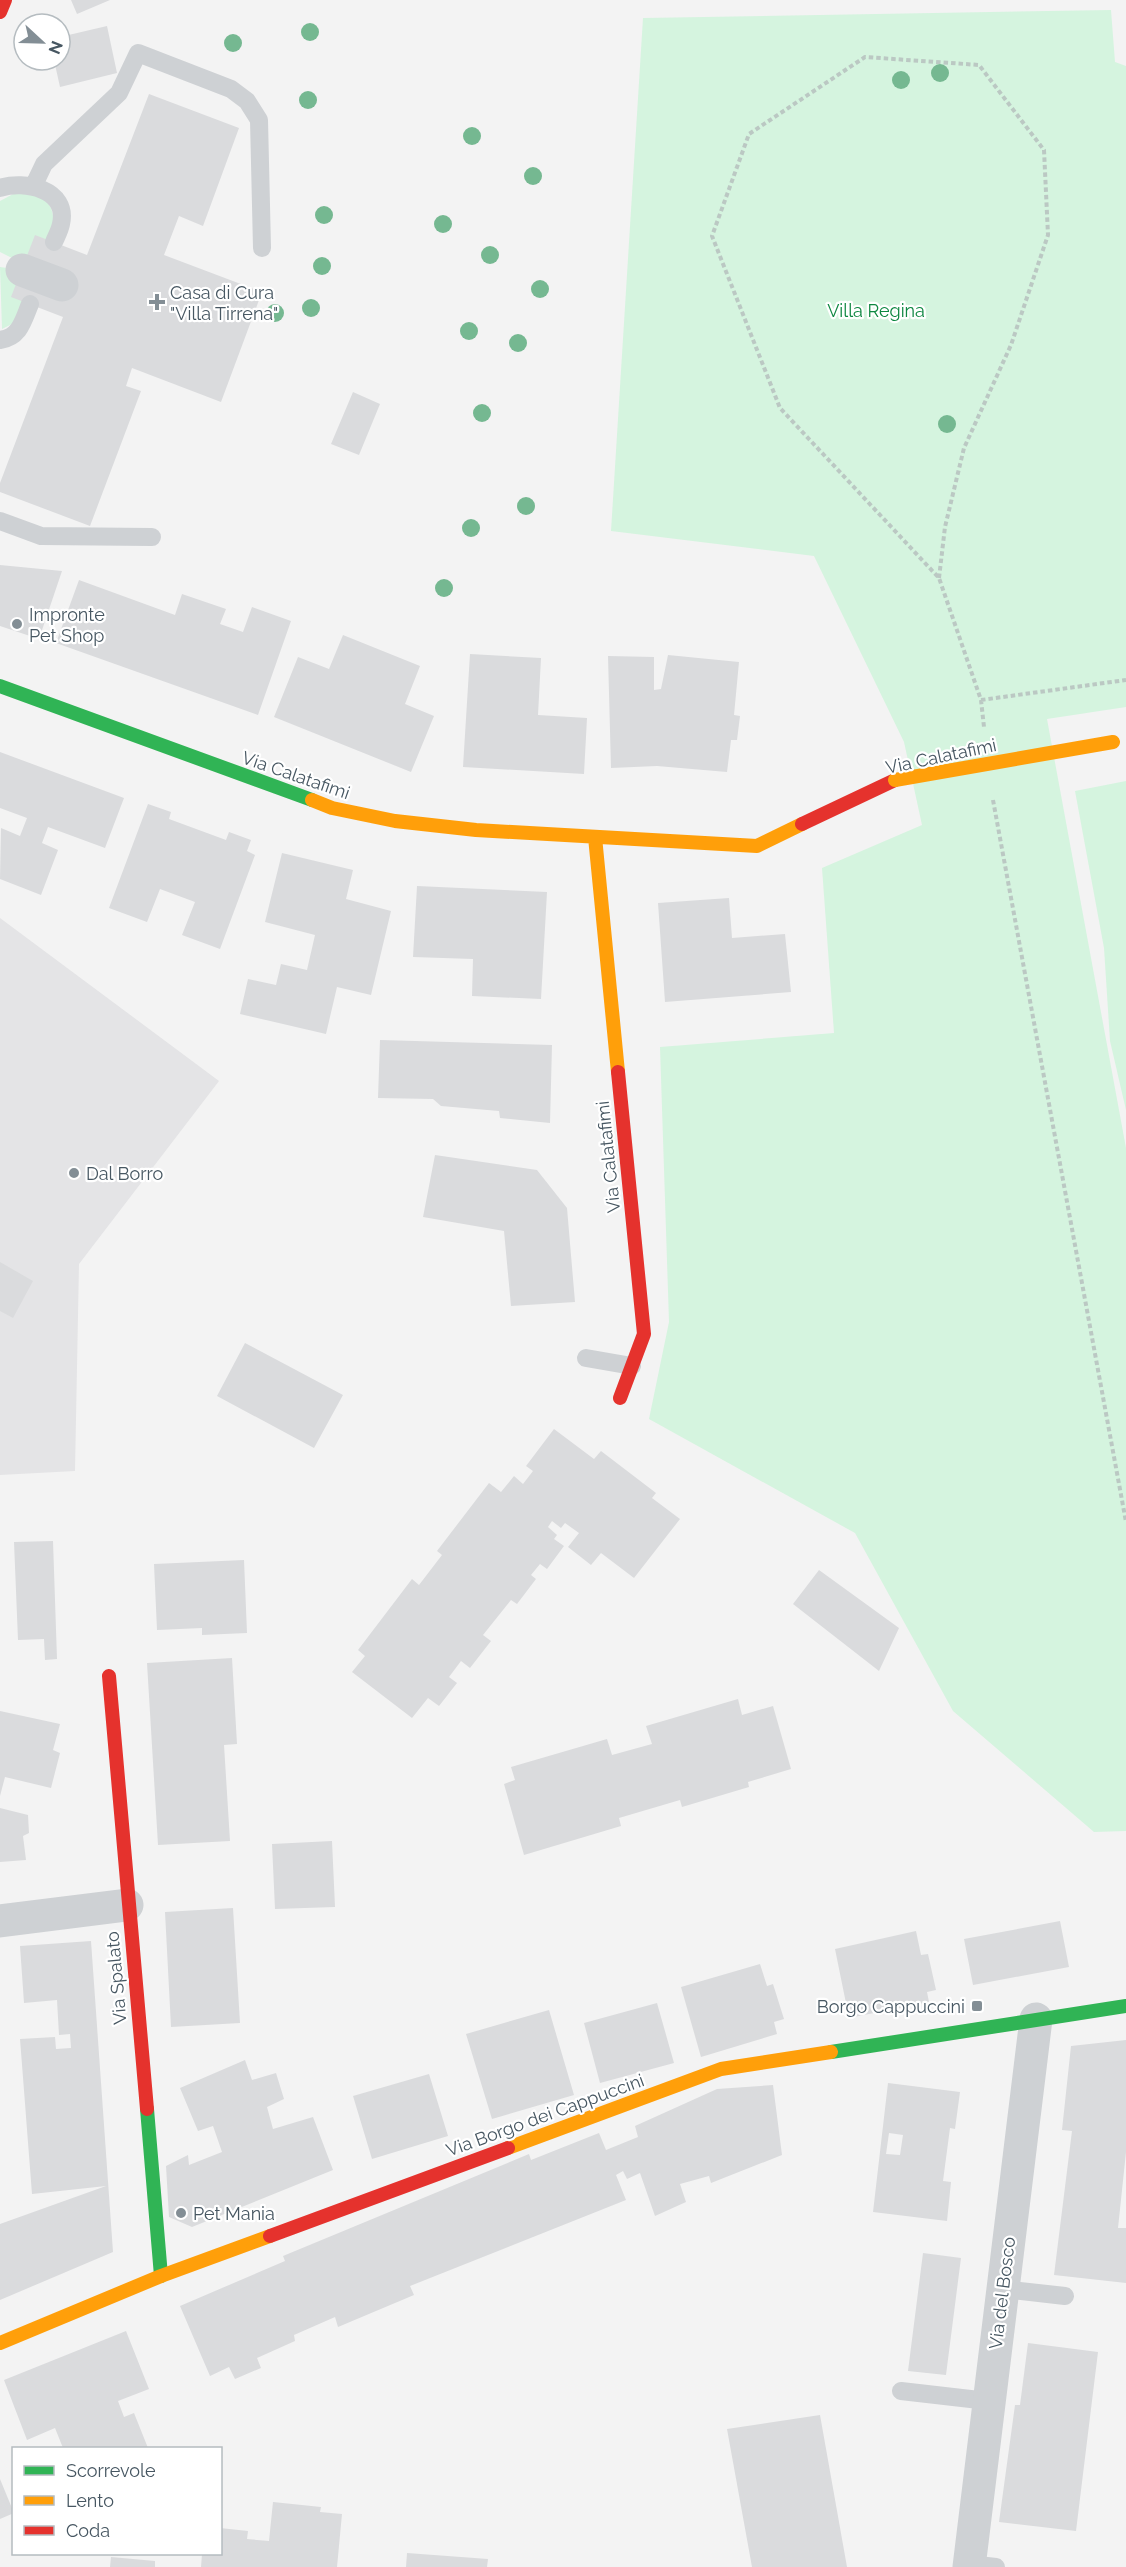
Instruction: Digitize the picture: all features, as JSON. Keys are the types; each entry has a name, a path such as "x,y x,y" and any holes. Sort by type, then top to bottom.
{"street":[{"path":"0,12 5,0"},
{"path":"22,270 62,285"},
{"name":"Via Calatafimi","path":"0,686 332,808 428,825 757,846 895,780 1120,741"},
{"name":"Via Calatafimi","path":"595,837 644,1334 620,1398"},
{"name":"Via Spalato","path":"108,1676 161,2276"},
{"path":"0,1921 127,1905"},
{"name":"Via Borgo dei Cappuccini","path":"0,2343 161,2276 721,2069 1126,2006"},
{"name":"Via del Bosco","path":"978,2566 988,2401 1036,2019"}],"lane":[{"path":"34,185 44,164 119,93 138,53 231,89 247,100 259,120 262,248"},
{"path":"0,188 16,183 34,185 50,193 60,208 61,223 54,242"},
{"path":"0,340 10,339 20,330 30,304"},
{"path":"0,521 41,536 152,537"},
{"path":"586,1358 632,1366"},
{"path":"1003,2289 1065,2296"},
{"path":"901,2391 988,2401"}],"path":[{"path":"939,578 945,527 964,448 1011,345 1048,234 1044,150 979,65 865,57 749,134 712,236 780,408 939,578 981,700 985,735"},
{"path":"981,700 1126,680"},
{"path":"993,794 1126,1522"}],"shaded area":[{"name":"Dal Borro","path":"0,918 219,1081 79,1264 75,1471 0,1475"}],"green space":[{"name":"Villa Regina","path":"1111,10 1115,62 1126,66 1126,707 1047,719 1126,1148 1126,1831 1094,1832 953,1711 855,1533 649,1419 669,1322 660,1047 834,1033 822,868 922,825 904,742 814,556 611,531 643,18"},
{"path":"15,193 38,196 46,201 53,214 54,223 51,245 16,260 0,252 0,201"},
{"path":"0,267 7,268 27,301 14,323 2,329"},
{"path":"1126,781 1126,1110 1110,1041 1104,948 1075,791"}],"building":[{"path":"71,0 110,0 77,14"},
{"path":"107,26 117,73 60,87 57,72 72,72 72,34"},
{"name":"Casa di Cura \"Villa Tirrena\"","path":"149,94 239,128 203,226 179,216 164,255 262,292 221,402 132,368 126,386 141,391 90,526 0,492 0,483 63,317 11,297 35,235 87,255"},
{"path":"353,392 380,404 359,455 331,444"},
{"path":"0,565 62,571 39,639 0,626"},
{"path":"79,580 175,615 182,594 226,609 220,624 243,632 252,607 291,621 258,715 56,643"},
{"path":"343,635 420,666 405,704 434,716 411,772 274,717 298,657 329,669"},
{"path":"470,654 541,658 538,715 587,718 584,774 463,767"},
{"path":"668,655 739,662 734,715 740,716 737,740 731,740 727,772 657,766 611,768 608,656 654,657 654,690 661,689"},
{"path":"0,752 124,798 105,848 48,827 42,843 58,850 41,895 0,879 1,828 20,836 27,818 0,808"},
{"path":"148,804 171,812 169,819 226,840 229,832 251,840 247,851 255,855 220,949 182,935 195,902 160,889 147,922 109,908"},
{"path":"282,853 353,870 346,899 391,911 371,995 337,987 326,1034 240,1014 248,979 276,985 281,964 307,970 315,935 265,922"},
{"path":"417,886 547,892 541,999 472,996 473,959 413,957"},
{"path":"729,898 732,938 785,934 791,992 665,1002 658,903"},
{"path":"380,1040 552,1045 550,1123 500,1118 499,1111 441,1106 433,1099 378,1098"},
{"path":"435,1155 537,1170 567,1208 575,1302 511,1306 504,1231 423,1217"},
{"path":"0,1262 33,1281 13,1318 0,1311"},
{"path":"245,1343 343,1395 314,1448 217,1396"},
{"path":"554,1429 594,1459 601,1451 656,1493 652,1498 680,1519 634,1578 601,1553 591,1565 568,1547 579,1533 565,1523 561,1528 552,1521 548,1527 557,1535 554,1539 564,1546 547,1569 540,1564 531,1575 536,1579 517,1604 511,1600 483,1635 491,1641 470,1668 461,1661 449,1677 457,1683 439,1706 428,1698 412,1718 352,1672 365,1656 358,1650 412,1579 419,1585 442,1555 437,1551 489,1483 501,1492 514,1476 523,1484 533,1471 526,1466"},
{"path":"53,1541 57,1659 45,1660 44,1639 18,1640 14,1542"},
{"path":"244,1560 247,1633 202,1635 202,1628 157,1630 154,1564"},
{"path":"819,1570 899,1628 879,1671 793,1604"},
{"path":"232,1658 237,1744 224,1745 230,1841 158,1845 147,1663"},
{"path":"738,1699 742,1715 773,1706 791,1769 748,1782 749,1787 682,1807 680,1800 619,1818 621,1826 524,1855 504,1784 515,1780 511,1767 607,1739 612,1755 652,1744 646,1726"},
{"path":"0,1711 60,1724 53,1750 60,1753 51,1788 5,1777 0,1796"},
{"path":"0,1808 28,1815 29,1833 23,1836 26,1860 0,1862"},
{"path":"332,1841 335,1907 275,1909 272,1844"},
{"path":"233,1908 240,2023 171,2027 165,1912"},
{"path":"1060,1921 1069,1967 973,1985 964,1939"},
{"path":"916,1931 921,1955 928,1954 936,1990 927,1992 929,2002 849,2018 835,1949"},
{"path":"91,1941 113,2252 0,2300 0,2224 106,2186 32,2194 20,2039 55,2037 56,2049 71,2048 70,2034 59,2035 57,2000 24,2003 20,1946"},
{"path":"760,1964 767,1986 773,1984 784,2019 774,2022 777,2034 701,2057 681,1987"},
{"path":"657,2003 674,2063 600,2083 584,2023"},
{"path":"549,2010 574,2095 492,2119 466,2034"},
{"path":"1126,2040 1126,2152 1118,2228 1126,2228 1126,2283 1054,2275 1072,2131 1062,2130 1071,2046"},
{"path":"245,2060 252,2080 276,2073 284,2099 267,2107 273,2129 313,2117 333,2170 192,2227 169,2217 166,2166 188,2155 189,2165 222,2152 213,2126 198,2131 180,2088"},
{"path":"429,2074 448,2136 372,2159 353,2096"},
{"path":"888,2083 960,2092 955,2129 950,2128 943,2181 951,2182 947,2221 873,2212","holes":["889,2133 903,2135 900,2155 886,2154"]},
{"path":"773,2085 782,2155 711,2183 709,2176 680,2184 686,2202 655,2216 640,2173 627,2179 623,2171 616,2175 626,2200 410,2286 414,2295 338,2327 335,2317 294,2335 295,2341 257,2358 261,2368 235,2379 229,2367 210,2376 180,2306 285,2261 283,2256 529,2154 531,2160 599,2133 606,2150 638,2137 635,2126 717,2089"},
{"path":"923,2253 961,2258 946,2375 908,2371"},
{"path":"126,2331 149,2389 118,2401 124,2417 134,2413 148,2447 63,2447 55,2428 27,2440 4,2380"},
{"path":"1028,2343 1098,2352 1076,2531 999,2522 1015,2405 1020,2405"},
{"path":"820,2415 847,2567 752,2567 727,2429"},
{"path":"0,2479 12,2508 12,2514 0,2519"},
{"path":"273,2502 321,2507 320,2512 342,2514 337,2567 201,2567 202,2555 222,2555 222,2528 248,2531 247,2539 269,2541"},
{"path":"407,2553 488,2559 487,2567 406,2567"},
{"path":"111,2557 155,2561 155,2567 110,2567"}],"traffic: fast":[{"path":"0,686 312,800"},
{"path":"831,2052 1126,2006"},
{"path":"147,2109 161,2276"}],"traffic: slow":[{"path":"895,780 1113,742"},
{"path":"312,800 332,808 395,821 476,830 757,846 802,824"},
{"path":"595,837 618,1072"},
{"path":"508,2148 721,2069 831,2052"},
{"path":"0,2343 161,2276 270,2236"}],"traffic: jam":[{"path":"0,12 5,0"},
{"path":"802,824 895,780"},
{"path":"618,1072 644,1334 620,1398"},
{"path":"109,1676 147,2109"},
{"path":"270,2236 508,2148"}],"place":[{"name":"Casa di Cura \"Villa Tirrena\"","path":"157,302"},
{"name":"Impronte Pet Shop","path":"17,624"},
{"name":"Dal Borro","path":"74,1173"},
{"name":"Borgo Cappuccini","path":"977,2006"},
{"name":"Pet Mania","path":"181,2213"}]}
